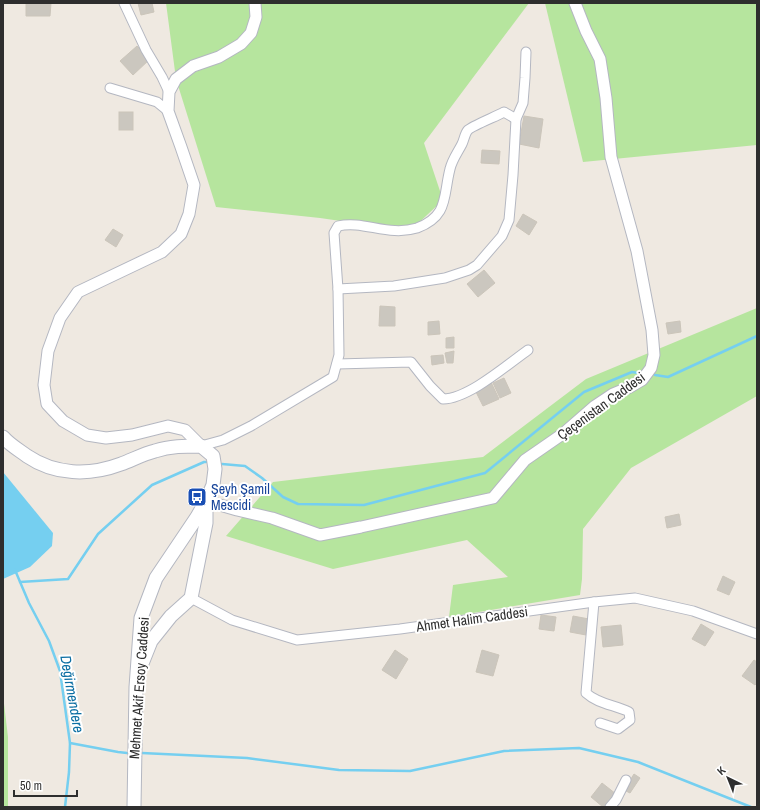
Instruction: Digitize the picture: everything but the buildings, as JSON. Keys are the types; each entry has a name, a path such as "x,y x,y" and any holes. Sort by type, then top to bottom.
{"main road":[{"path":"3,437 36,462 59,471 87,472 119,465 155,451 181,446 201,446"},
{"name":"Mehmet Akif Ersoy Caddesi","path":"134,807 137,677 141,618 156,578 197,517 213,485 215,469 212,456 201,446"},
{"path":"137,677 151,641 171,616 191,598 206,523 206,501"}],"street":[{"path":"124,3 146,50 169,92"},
{"path":"255,3 256,17 251,34 241,44 219,58 194,66 176,79 169,92 168,111 194,186 189,214 181,234 162,252 78,292 57,324 48,351 44,385 47,404 63,421 87,435 106,438 132,435 168,426 184,430 201,446 223,440 251,426 333,378 339,355 338,289 334,233 338,226 346,224 400,231 429,223 436,216 443,205 450,168 468,130 504,112 516,119"},
{"name":"Çeçenistan Caddesi","path":"206,501 236,510 272,518 320,535 493,498 525,460 564,433 595,406 613,394 642,380 651,368 654,355 652,330 638,251 611,157 606,98 600,59 586,31 575,3"},
{"path":"338,289 394,286 444,278 469,270 477,265 502,236 509,220 516,119 523,103 526,78 526,52"},
{"path":"110,88 157,102 168,111"},
{"path":"337,364 411,362 442,399 451,399 472,389 528,350"},
{"name":"Ahmet Halim Caddesi","path":"191,598 232,620 297,640 408,628 594,602 635,598 693,611 757,634"},
{"path":"594,602 586,693 593,699 619,707 629,712 630,720 618,729 600,723"},
{"path":"610,807 616,800 626,780"}],"green space":[{"path":"166,3 529,3 424,143 443,200 410,231 320,218 216,207 176,79"},
{"path":"545,3 757,3 757,145 583,162"},
{"path":"757,308 757,396 631,468 583,529 582,579 580,595 449,617 453,585 508,577 467,540 333,569 226,536 273,482 483,457 586,379"},
{"path":"3,695 8,737 8,807 3,807"}],"water":[{"path":"3,472 53,533 52,546 30,567 3,579"}],"waterway":[{"path":"655,375 668,377 757,336"},
{"path":"222,464 245,466 262,478 283,497 298,504 364,505 485,473 584,392 632,372 638,373"},
{"path":"20,582 68,579 98,534 152,485 206,462"},
{"name":"Değirmendere","path":"15,570 29,603 49,641 60,671 70,743 69,772 65,807"},
{"path":"70,743 127,753"},
{"path":"142,753 247,758 339,770 410,771 504,751 579,748 638,762 751,807"}],"place":[{"name":"Şeyh Şamil Mescidi","path":"197,497"}]}
